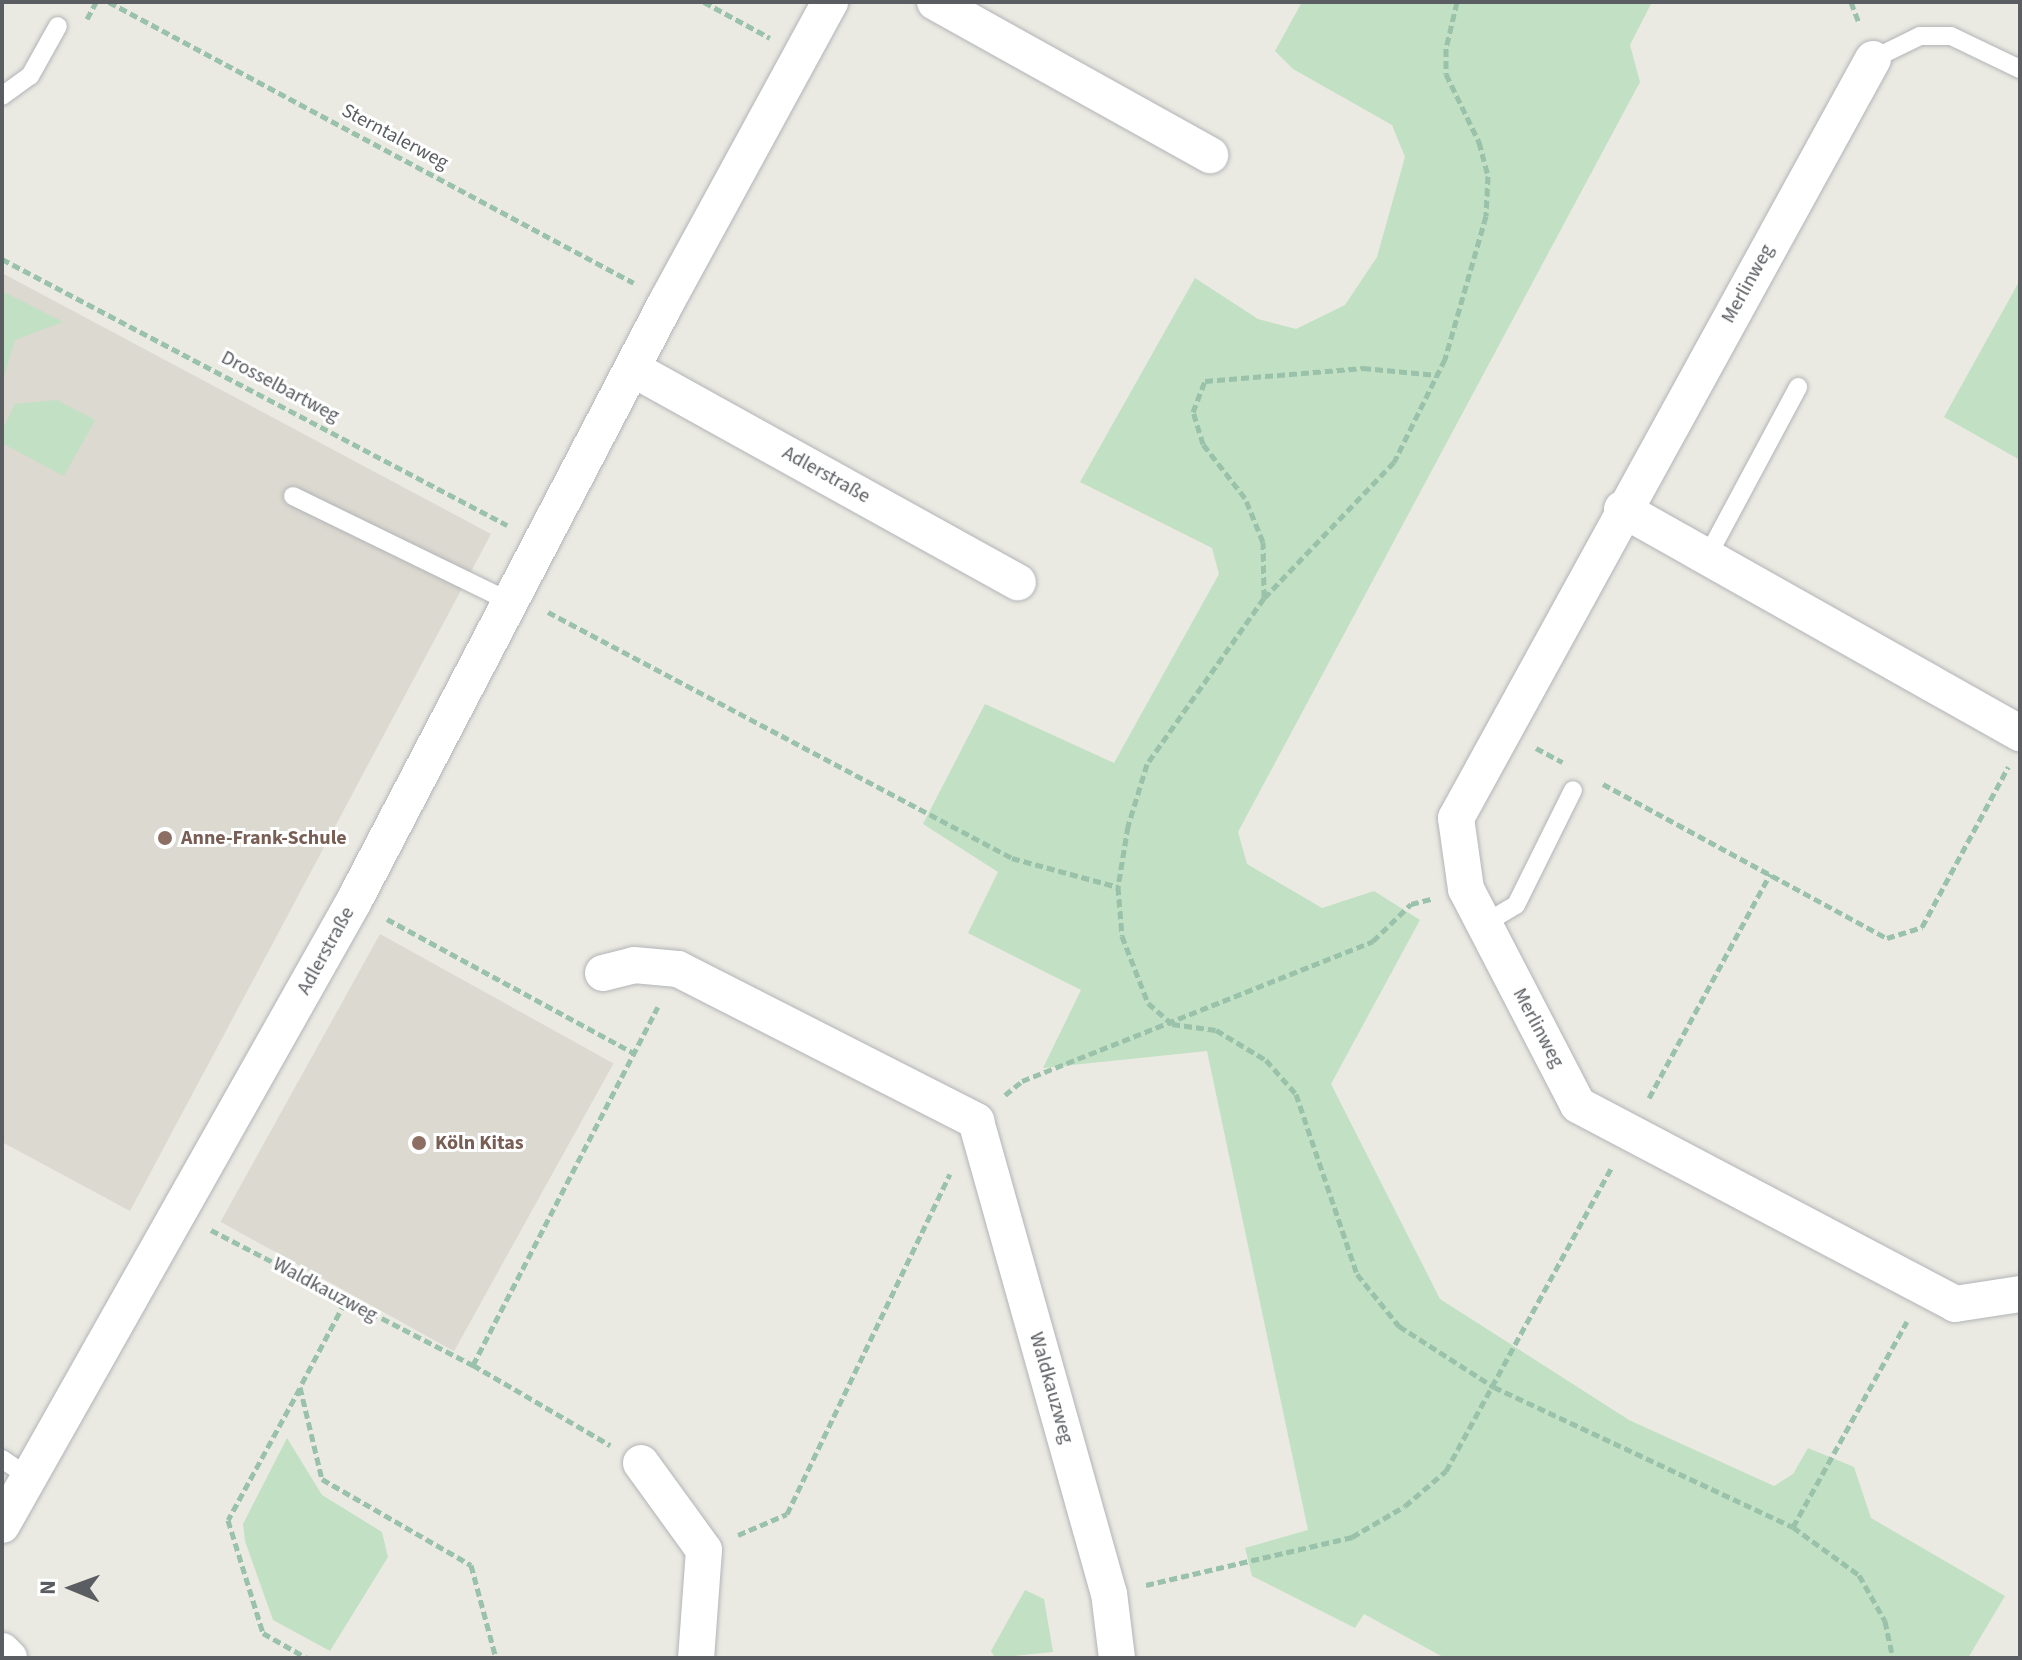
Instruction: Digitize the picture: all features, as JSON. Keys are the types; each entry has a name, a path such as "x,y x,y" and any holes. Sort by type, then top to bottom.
{"street":[{"name":"Adlerstraße","path":"2,1525 16,1468 178,1212 354,901 515,599 667,301 830,2"},
{"path":"935,2 1210,155"},
{"name":"Merlinweg","path":"1873,59 1622,509 1456,818 1466,889 1578,1105 1955,1304 2020,1294"},
{"name":"Adlerstraße","path":"633,369 1018,582"},
{"path":"1622,509 1707,557 2016,746"},
{"path":"603,973 634,965 678,969 976,1121"},
{"name":"Waldkauzweg","path":"976,1121 1109,1593 1117,1658"},
{"path":"641,1463 704,1550 696,1658"},
{"path":"2,1651 9,1658"}],"lane":[{"path":"2,96 30,76 58,26"},
{"path":"1873,59 1920,36 1951,36 2020,69"},
{"path":"1707,557 1798,387"},
{"path":"293,496 515,599"},
{"path":"1484,924 1516,905 1573,790"}],"path":[{"name":"Sterntalerweg","path":"109,2 667,301"},
{"path":"704,2 799,54"},
{"path":"1457,2 1446,48 1446,74 1479,142 1488,176 1486,216 1437,375 1394,462 1264,598 1147,764 1128,826 1118,887 1122,936 1135,979 1148,1003 1172,1024 1216,1030 1266,1060 1296,1094 1357,1274 1399,1326 1494,1387 1793,1527 1859,1575 1885,1621 1893,1658"},
{"name":"Drosselbartweg","path":"2,259 543,544"},
{"path":"1264,598 1263,542 1245,498 1203,444 1193,412 1205,381 1363,368 1437,375"},
{"path":"515,599 1012,858 1118,887"},
{"path":"1503,730 1570,766"},
{"path":"1597,781 1887,938 1922,927 2016,746"},
{"path":"1109,1593 1352,1537 1405,1506 1446,1471 1770,874"},
{"path":"704,1550 787,1514 976,1121 1022,1081 1172,1024 1373,941 1411,904 1466,889"},
{"path":"354,901 634,1053"},
{"path":"473,1365 678,969"},
{"name":"Waldkauzweg","path":"178,1212 345,1302 473,1365 641,1463"},
{"path":"1793,1527 1924,1289"},
{"path":"307,1658 263,1633 228,1520 345,1302"},
{"path":"300,1387 322,1479 471,1565 496,1658"}],"shaded area":[{"name":"Anne-Frank-Schule","path":"2,273 491,534 130,1211 2,1142"},
{"name":"Köln Kitas","path":"380,934 614,1063 454,1351 220,1222"}],"green space":[{"path":"1302,2 1652,2 1630,45 1640,82 1238,832 1247,864 1322,908 1374,891 1420,920 1331,1084 1440,1299 1629,1420 1774,1486 1793,1474 1808,1448 1854,1467 1871,1518 2005,1596 1968,1658 1445,1658 1364,1614 1355,1628 1252,1576 1245,1548 1308,1530 1207,1051 1043,1068 1081,990 968,933 998,872 923,824 985,704 1114,763 1219,574 1212,548 1080,482 1195,278 1258,319 1296,329 1345,305 1377,257 1405,157 1392,125 1293,69 1275,51"},
{"path":"2020,280 2020,460 1944,417"},
{"path":"2,291 63,322 15,340 2,383"},
{"path":"57,400 95,420 64,476 2,443 2,430 15,404"},
{"path":"287,1438 322,1495 382,1532 388,1557 330,1651 273,1620 245,1541 243,1524"},
{"path":"1025,1590 1044,1599 1053,1652 995,1658 991,1651"}],"place":[{"name":"Anne-Frank-Schule","path":"165,838"},
{"name":"Köln Kitas","path":"419,1143"}]}
